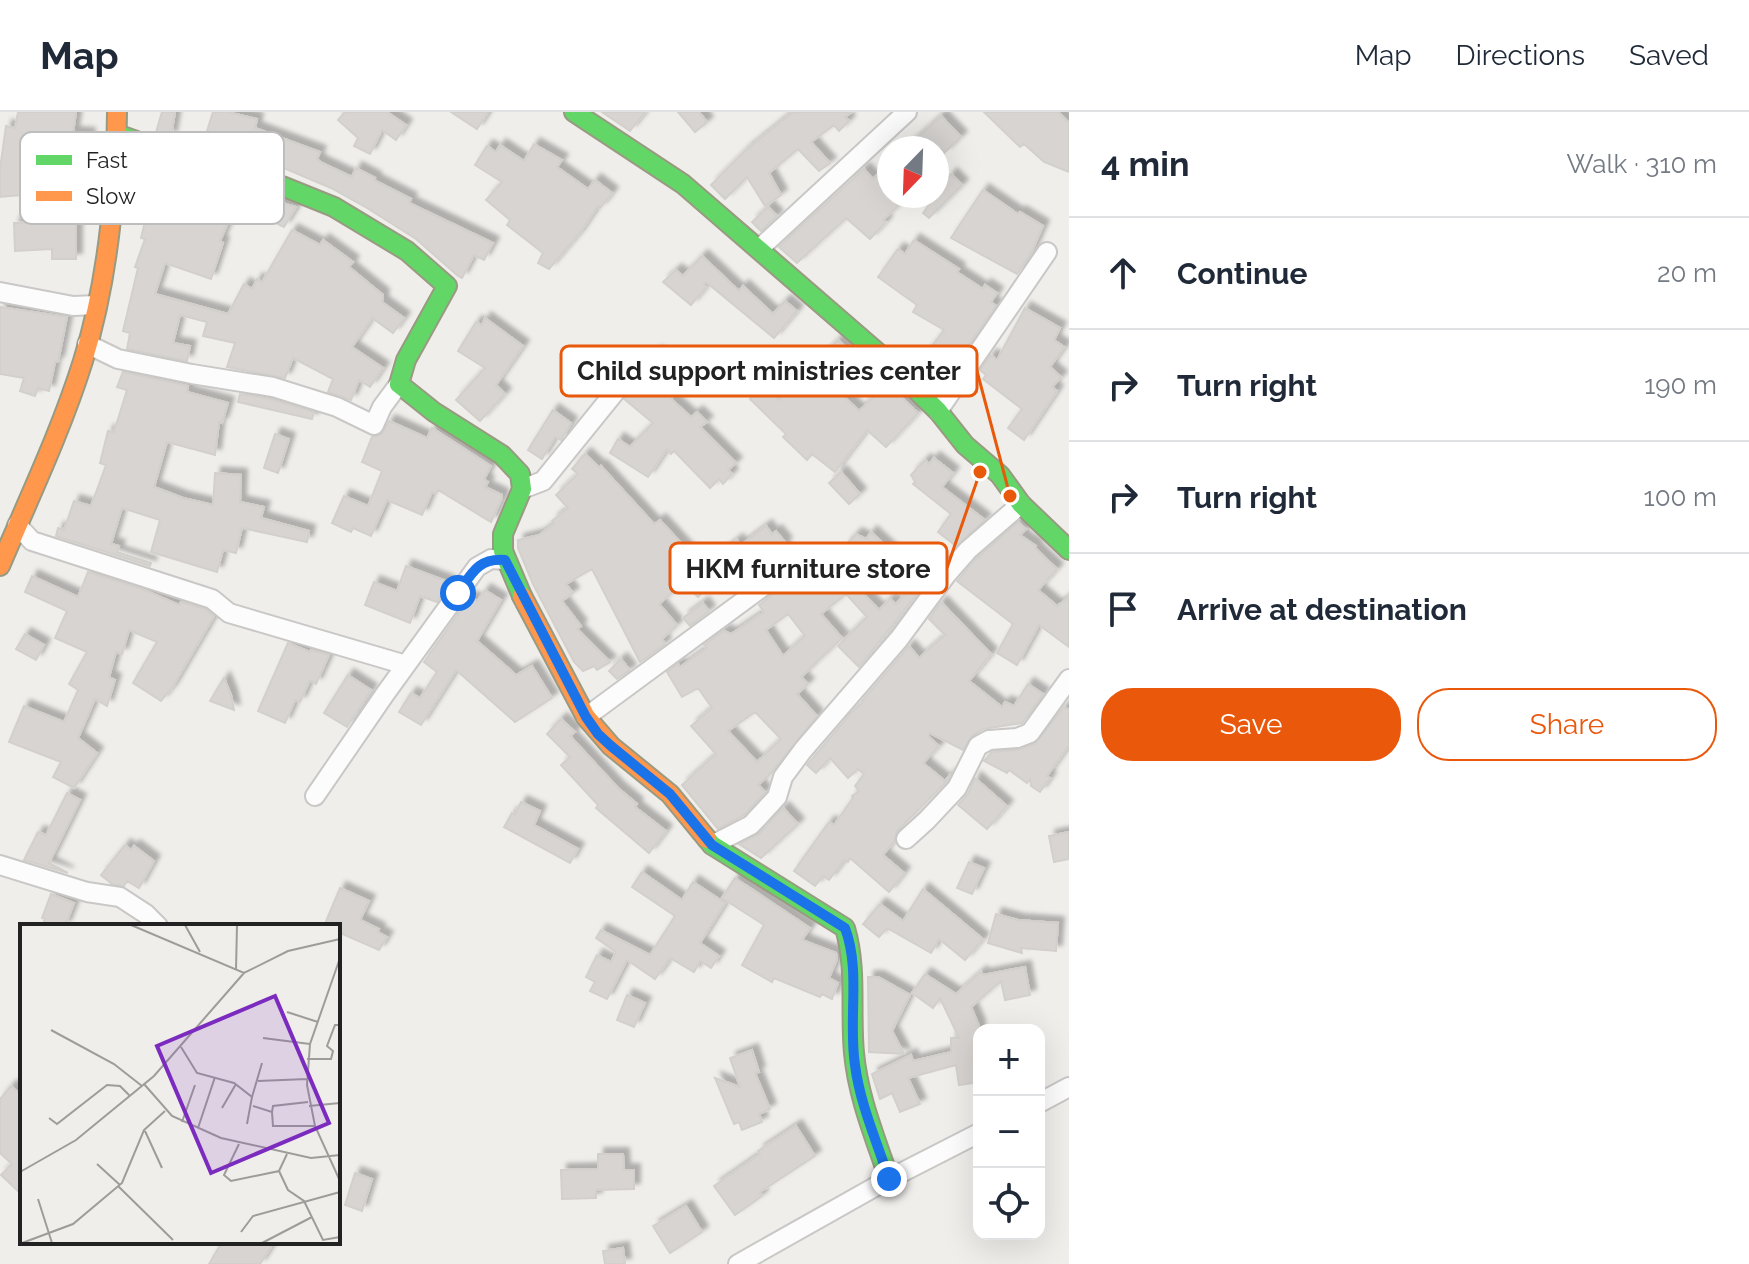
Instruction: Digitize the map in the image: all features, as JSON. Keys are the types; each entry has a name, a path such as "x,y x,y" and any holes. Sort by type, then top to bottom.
{"street":[{"path":"574,112 683,184 877,352 938,411 965,445 1000,475 1021,504 1069,550"},
{"path":"759,249 907,112"},
{"path":"87,344 118,359 273,387 337,407 374,425 382,407 399,384 406,360 447,286 434,272 383,234 306,194 284,187"},
{"path":"0,566 75,387 97,305 109,224"},
{"path":"938,411 1047,252"},
{"path":"0,292 73,306 97,305"},
{"path":"522,489 543,481 632,371"},
{"path":"399,384 434,412 502,455 520,474 522,489 503,534 505,560 586,717 604,740 670,794 712,845 845,928 850,941 855,1067 889,1179"},
{"path":"712,845 751,825 777,797 783,777 803,750 899,639 947,574 968,550 1021,504"},
{"path":"17,525 32,541 212,599 229,613 406,665"},
{"path":"315,796 477,567 491,559 505,560"},
{"path":"586,717 772,580"},
{"path":"906,839 957,788 978,746 989,740 1017,738 1030,733 1069,679"},
{"path":"0,865 87,892 120,897 156,924"},
{"path":"1045,1100 1069,1087"},
{"path":"738,1264 889,1179 973,1136"}],"building":[{"path":"18,112 76,112 73,132 20,132 20,195 0,197 6,126 15,128"},
{"path":"162,112 175,112 172,132 156,132"},
{"path":"213,112 227,112 257,119 255,128 266,132 210,132 207,131"},
{"path":"345,112 387,112 406,125 396,140 382,130 370,154 354,146 358,138 338,120"},
{"path":"451,112 488,112 477,129"},
{"path":"602,112 645,112 630,131"},
{"path":"678,112 699,112 707,122 695,132"},
{"path":"793,112 852,112 845,117 849,121 839,131 834,125 811,142 830,163 819,171 798,149 769,173 781,195 765,206 747,177 725,199 711,185 747,149"},
{"path":"984,112 1058,112 1069,123 1069,172 1044,162 1024,144 1020,147"},
{"path":"941,116 961,137 949,148 949,136 919,136"},
{"path":"284,139 320,152 317,159 322,163 352,177 356,168 411,199 409,203 493,243 484,260 474,255 462,278 416,239 331,188 284,168"},
{"path":"534,144 562,160 557,167 588,189 595,180 612,193 600,208 598,206 549,269 538,263 543,253 507,225 510,220 486,200 502,182 475,165 487,146 496,152 500,145 524,161"},
{"path":"864,169 873,179 877,175 877,208 896,208 870,239 846,218 797,263 779,247"},
{"path":"951,174 962,185 949,198"},
{"path":"983,190 1018,214 1020,212 1043,226 1017,274 951,238"},
{"path":"284,203 296,207 284,227 278,224 284,224"},
{"path":"768,207 777,216 761,231 752,222"},
{"path":"927,208 939,208 929,218 923,213"},
{"path":"14,223 76,224 76,259 52,259 52,249 15,251"},
{"path":"144,224 227,224 211,279 165,263 155,294 228,314 244,284 252,289 257,279 262,282 292,230 320,245 323,240 353,262 349,267 383,295 382,302 404,318 393,333 372,318 352,347 383,368 370,387 359,380 351,400 328,392 333,379 293,358 285,378 227,367 235,343 203,336 207,322 180,315 173,343 190,346 187,361 127,349 130,333 123,331 138,268 135,267 145,239 141,238"},
{"path":"914,240 959,269 957,272 983,289 985,285 997,293 991,302 996,306 944,376 922,359 944,330 913,312 917,305 878,277 898,249 905,254"},
{"path":"702,256 739,291 743,286 773,314 785,301 797,311 774,338 706,282 706,287 691,305 663,282 676,270 683,276"},
{"path":"0,307 67,317 49,391 38,388 35,396 20,391 24,378 0,374"},
{"path":"1025,308 1060,328 1054,340 1064,347 1050,367 1061,377 1052,387 1057,391 1024,440 1008,428 1022,409 983,379 986,375 980,370 991,355 997,360"},
{"path":"485,318 523,346 496,385 505,394 480,421 456,400 485,368 458,351 476,322 482,325"},
{"path":"838,340 855,356 829,382 859,411 885,386 891,387 918,413 886,447 867,430 835,472 812,454 807,460 783,437 786,434 750,399 764,386 779,400"},
{"path":"656,352 688,377 671,399 691,417 697,412 707,422 700,427 736,463 728,470 732,474 723,484 719,479 710,488 674,451 671,454 667,449 648,477 610,453 618,439 630,447 653,423 624,399 641,379"},
{"path":"123,372 188,386 187,392 228,403 222,423 219,422 215,455 167,442 154,487 213,505 215,473 241,475 240,502 264,507 261,518 309,531 307,542 242,528 236,553 223,550 217,572 151,552 160,520 122,508 111,544 119,546 117,552 151,563 150,566 56,536 58,528 64,530 74,501 91,506 106,465 100,463 108,431 114,432 127,390 117,387"},
{"path":"240,394 314,412 312,419 238,402"},
{"path":"553,410 571,423 561,440 555,437 542,459 528,450"},
{"path":"389,421 427,438 432,428 491,466 484,479 488,482 485,487 502,495 502,498 491,522 438,490 436,494 432,492 422,515 387,500 371,536 353,528 351,532 332,523 344,496 368,506 382,471 362,462 372,437 382,434"},
{"path":"275,434 289,439 278,473 264,468"},
{"path":"585,454 601,466 654,524 660,520 703,567 737,540 741,545 766,526 772,534 776,531 786,543 782,546 788,554 773,566 762,552 741,569 744,573 732,582 729,579 722,584 717,578 698,597 683,583 659,604 677,625 662,639 665,644 640,662 592,569 566,584 573,593 562,601 581,626 577,629 610,662 597,670 594,666 583,671 574,662 533,584 518,548 518,540 539,535 568,508 556,495 578,474 572,469"},
{"path":"934,458 953,473 942,487 985,520 956,546 938,532 951,514 913,484 911,475 925,460 929,464"},
{"path":"841,472 860,494 849,504 829,483"},
{"path":"1018,522 1026,529 1020,535 1036,546 1057,569 1038,590 1057,606 1069,597 1069,647 1039,625 1017,665 997,653 1013,624 957,581 976,559"},
{"path":"871,532 896,555 859,589 879,610 890,599 896,604 918,579 924,585 859,667 838,646 867,617 846,594 821,614 842,638 801,677 808,684 797,694 817,716 758,785 765,792 744,815 718,829 682,785 716,754 691,726 712,708 698,688 682,697 667,672 678,664 680,667 707,648 704,645 724,631 731,634 764,612 759,605 779,590 787,579 796,591 815,576 818,580 850,550 845,546 856,534 866,539","holes":["788,614 805,636 783,656 766,630","755,712 781,739 757,762 728,731"]},
{"path":"406,566 449,582 437,602 420,596 410,623 365,605 374,582 397,591"},
{"path":"88,572 142,589 179,605 181,602 205,609 214,616 172,688 161,701 133,683 157,642 129,630 122,654 116,652 109,677 115,680 107,706 95,699 78,738 97,753 74,788 53,777 61,762 9,742 24,706 64,722 78,690 69,684 87,652 55,638 67,611 25,592 32,576 78,597"},
{"path":"485,590 501,600 477,641 516,675 532,666 552,698 515,722 456,670 421,725 399,712 411,693 420,698 437,672 424,662 470,597 477,601"},
{"path":"941,602 991,654 969,681 1002,707 1005,702 1014,706 1028,684 1043,694 1022,723 983,729 972,736 963,750 930,733 928,736 939,746 923,763 945,781 951,774 947,781 897,831 894,841 883,855 904,873 889,892 850,858 848,862 844,860 829,880 823,876 815,886 794,871 829,822 834,825 852,796 859,791 855,786 864,774 858,769 848,778 830,758 816,773 807,765 909,646 919,658 945,635 929,619"},
{"path":"703,603 709,611 690,626 683,618"},
{"path":"25,634 44,645 36,660 16,649"},
{"path":"288,643 310,652 329,655 316,684 310,680 300,702 295,700 285,723 258,711"},
{"path":"621,659 630,670 617,679 609,671"},
{"path":"348,675 371,690 347,727 324,713"},
{"path":"224,678 231,695 234,710 210,701"},
{"path":"1064,707 1069,710 1069,745 1047,776 1050,778 1040,792 1031,786 1030,779 1027,783 1009,770 1007,773 984,761 992,752 1018,750 1035,744"},
{"path":"561,719 575,732 570,736 637,804 635,807 666,831 649,853 596,808 598,805 561,765 570,757 547,734"},
{"path":"975,778 1007,806 987,829 958,805 968,794"},
{"path":"67,793 80,800 49,863 68,873 24,860 38,832 46,835"},
{"path":"521,802 540,811 534,825 578,849 570,863 504,827"},
{"path":"783,808 798,824 761,858 739,844 759,834"},
{"path":"1069,832 1069,859 1054,862 1049,836"},
{"path":"125,845 131,850 134,846 154,861 139,888 127,881 124,886 112,884 101,875"},
{"path":"969,862 984,868 972,894 957,888"},
{"path":"642,872 682,900 693,882 725,903 700,943 719,956 711,968 700,961 694,972 670,958 655,979 627,960 607,999 590,991 595,982 586,977 597,955 611,962 616,952 596,938 601,930 650,955 675,916 632,887"},
{"path":"735,878 810,928 802,940 836,953 837,959 829,978 838,983 832,999 774,978 772,982 742,965 764,925 722,898"},
{"path":"340,888 369,901 360,920 379,929 378,932 387,937 379,950 340,933 340,924 325,924"},
{"path":"923,889 983,939 965,960 939,939 931,953 887,928 879,937 863,924 880,904 903,921"},
{"path":"51,894 74,903 66,924 43,924 45,919 42,918"},
{"path":"996,914 1018,920 1058,923 1056,951 1021,948 1022,953 988,943"},
{"path":"1025,967 1030,995 1005,1000 1001,981 971,1007 978,1024 973,1024 973,1083 959,1085 956,1065 908,1078 920,1104 900,1112 892,1093 880,1099 872,1074 911,1055 913,1061 951,1052 951,1038 959,1038 940,998 933,1008 912,993 925,974 956,994 981,972 983,975"},
{"path":"868,977 878,977 910,995 892,1031 904,1054 869,1052"},
{"path":"627,995 645,1003 634,1027 617,1020"},
{"path":"752,1050 759,1072 755,1073 770,1109 759,1114 762,1122 742,1130 739,1122 734,1124 715,1078 740,1087 730,1058"},
{"path":"11,1086 20,1094 20,1193 1,1175 12,1164 0,1153 0,1099"},
{"path":"796,1126 815,1156 760,1192 762,1196 735,1215 714,1186"},
{"path":"598,1154 623,1154 624,1170 634,1170 634,1189 596,1190 596,1198 562,1199 561,1170 598,1169"},
{"path":"355,1173 372,1179 362,1211 345,1205"},
{"path":"686,1206 702,1232 670,1253 653,1226"},
{"path":"221,1244 273,1244 260,1264 209,1264"},
{"path":"623,1248 625,1264 605,1264 603,1251"}],"traffic: fast":[{"path":"574,112 683,184 877,352 938,411 965,445 1000,475 1021,504 1069,550"},
{"path":"284,187 334,207 407,251 447,286 406,360 399,384 434,412 502,455 520,474 522,489 503,534 503,551 522,596"},
{"path":"707,839 845,928 851,959 856,1069 889,1179"}],"traffic: slow":[{"path":"116,132 117,112"},
{"path":"0,566 65,413 83,361 99,300 110,224"},
{"path":"522,596 586,717 611,746 670,794 707,839"}],"place":[{"name":"HKM furniture store","path":"980,472"},
{"name":"Child support ministries center","path":"1010,496"}],"route":[{"path":"458,593 477,567 491,559 505,560 586,717 598,734 670,794 712,845 845,928 850,941 855,1067 889,1179"}]}
